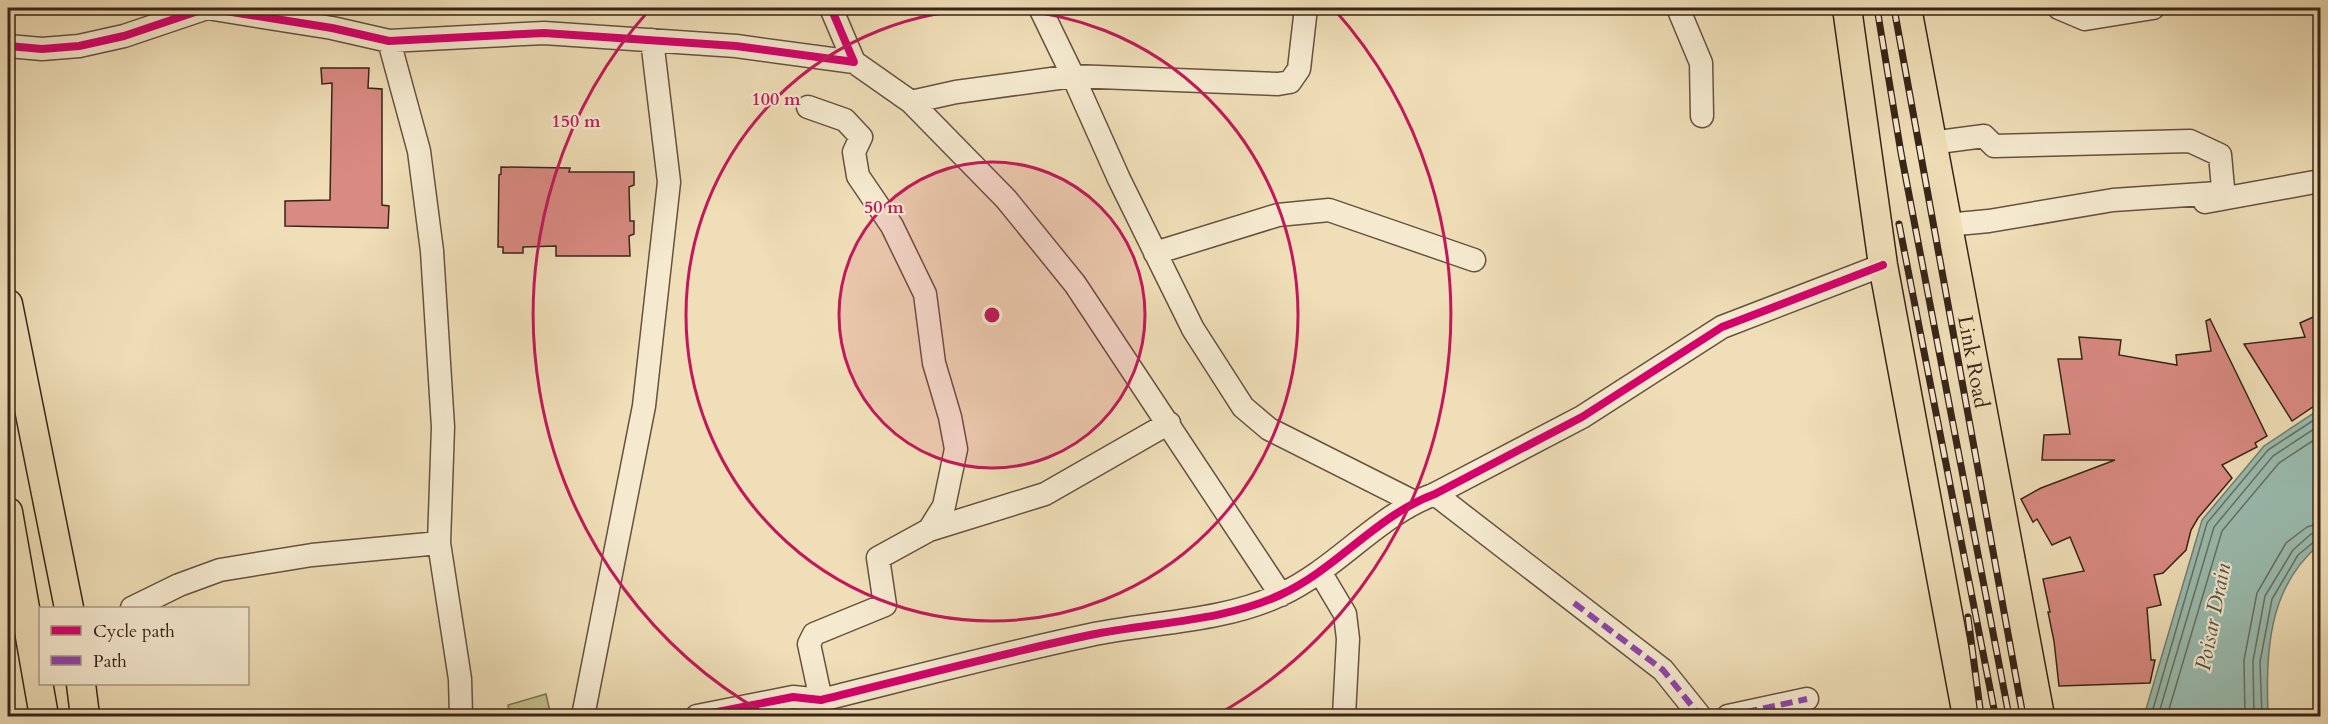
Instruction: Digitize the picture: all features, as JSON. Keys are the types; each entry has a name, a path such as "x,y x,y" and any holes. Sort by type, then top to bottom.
{"main road":[{"path":"1847,8 1883,265 1967,717"},
{"name":"Link Road","path":"1906,8 2040,717"},
{"path":"8,304 69,607"},
{"path":"8,512 36,640 39,669"},
{"path":"41,685 44,717"},
{"path":"81,685 86,717"}],"street":[{"path":"8,46 42,49 79,46 124,36 207,8 332,28 389,41 544,33 736,46 854,62 911,102 1006,199 1075,284 1281,595"},
{"path":"831,8 854,62"},
{"path":"1040,8 1193,329 1243,407 1269,429 1414,502"},
{"path":"911,102 956,92 1073,76 1278,84 1290,82 1299,69 1306,8"},
{"path":"1678,8 1701,63 1702,116"},
{"path":"2065,9 2085,19 2153,8"},
{"path":"583,717 644,406 669,182 652,40"},
{"path":"389,41 419,151 432,252 443,427 438,543 460,680 461,717"},
{"path":"808,107 845,120 861,137 854,152 858,176 892,226 925,294 934,363 950,417 956,449 944,506 929,530"},
{"path":"1931,143 1984,136 1994,146 2190,141 2220,154 2223,188 2218,193 2113,200 1989,221 1947,233"},
{"path":"1947,233 2086,214 2190,205 2320,182"},
{"path":"1155,253 1278,215 1329,210 1474,260"},
{"path":"697,717 793,697 820,708 1090,635 1242,609 1281,595 1320,572 1414,502 1435,494 1582,417 1722,327 1883,265"},
{"path":"820,708 809,644 814,634 885,605 878,558 929,530 1045,494 1169,423"},
{"path":"1435,494 1662,670 1700,717"},
{"path":"136,607 178,585 220,570 312,555 438,543"},
{"path":"1320,572 1345,614 1348,639 1344,717"},
{"path":"1728,717 1807,699"}],"shaded area":[{"path":"546,694 551,716 510,716 508,705"}],"water":[{"name":"Poisar Drain","path":"2320,409 2320,544 2302,561 2289,581 2273,623 2268,669 2268,716 2144,716 2202,520 2264,446"}],"building":[{"path":"321,68 369,68 368,88 382,89 382,205 389,206 388,228 285,226 285,201 330,200 332,83 322,84"},
{"path":"501,167 570,168 569,172 634,172 634,185 629,187 630,221 634,221 634,234 629,236 630,256 556,256 556,246 523,247 523,253 503,253 503,247 498,247"},
{"path":"2320,314 2320,402 2292,421 2244,344 2305,337 2300,323"},
{"path":"2210,319 2267,436 2255,443 2257,447 2222,465 2232,478 2198,518 2191,530 2186,550 2163,573 2154,575 2161,605 2147,608 2151,660 2155,660 2150,683 2059,686 2048,612 2050,612 2043,579 2084,571 2070,537 2052,545 2037,519 2033,522 2021,499 2041,488 2115,460 2042,460 2044,435 2070,434 2058,359 2082,359 2079,337 2121,340 2119,355 2177,365 2176,355 2211,351 2206,321"}],"railway":[{"path":"1877,8 1901,153 2009,716"},
{"path":"1894,8 2023,716"},
{"path":"1899,224 1995,714"},
{"path":"1968,617 1981,716"}],"marked path":[{"path":"1574,603 1663,670 1700,716"},
{"path":"1728,716 1807,699"}],"cycle path":[{"path":"8,46 42,49 79,46 124,36 207,8 332,28 389,41 544,33 736,46 854,62 831,8"},
{"path":"697,716 793,697 821,700 1056,642 1211,616 1258,604 1301,584 1375,528 1414,503 1582,417 1722,327 1883,265"}]}
